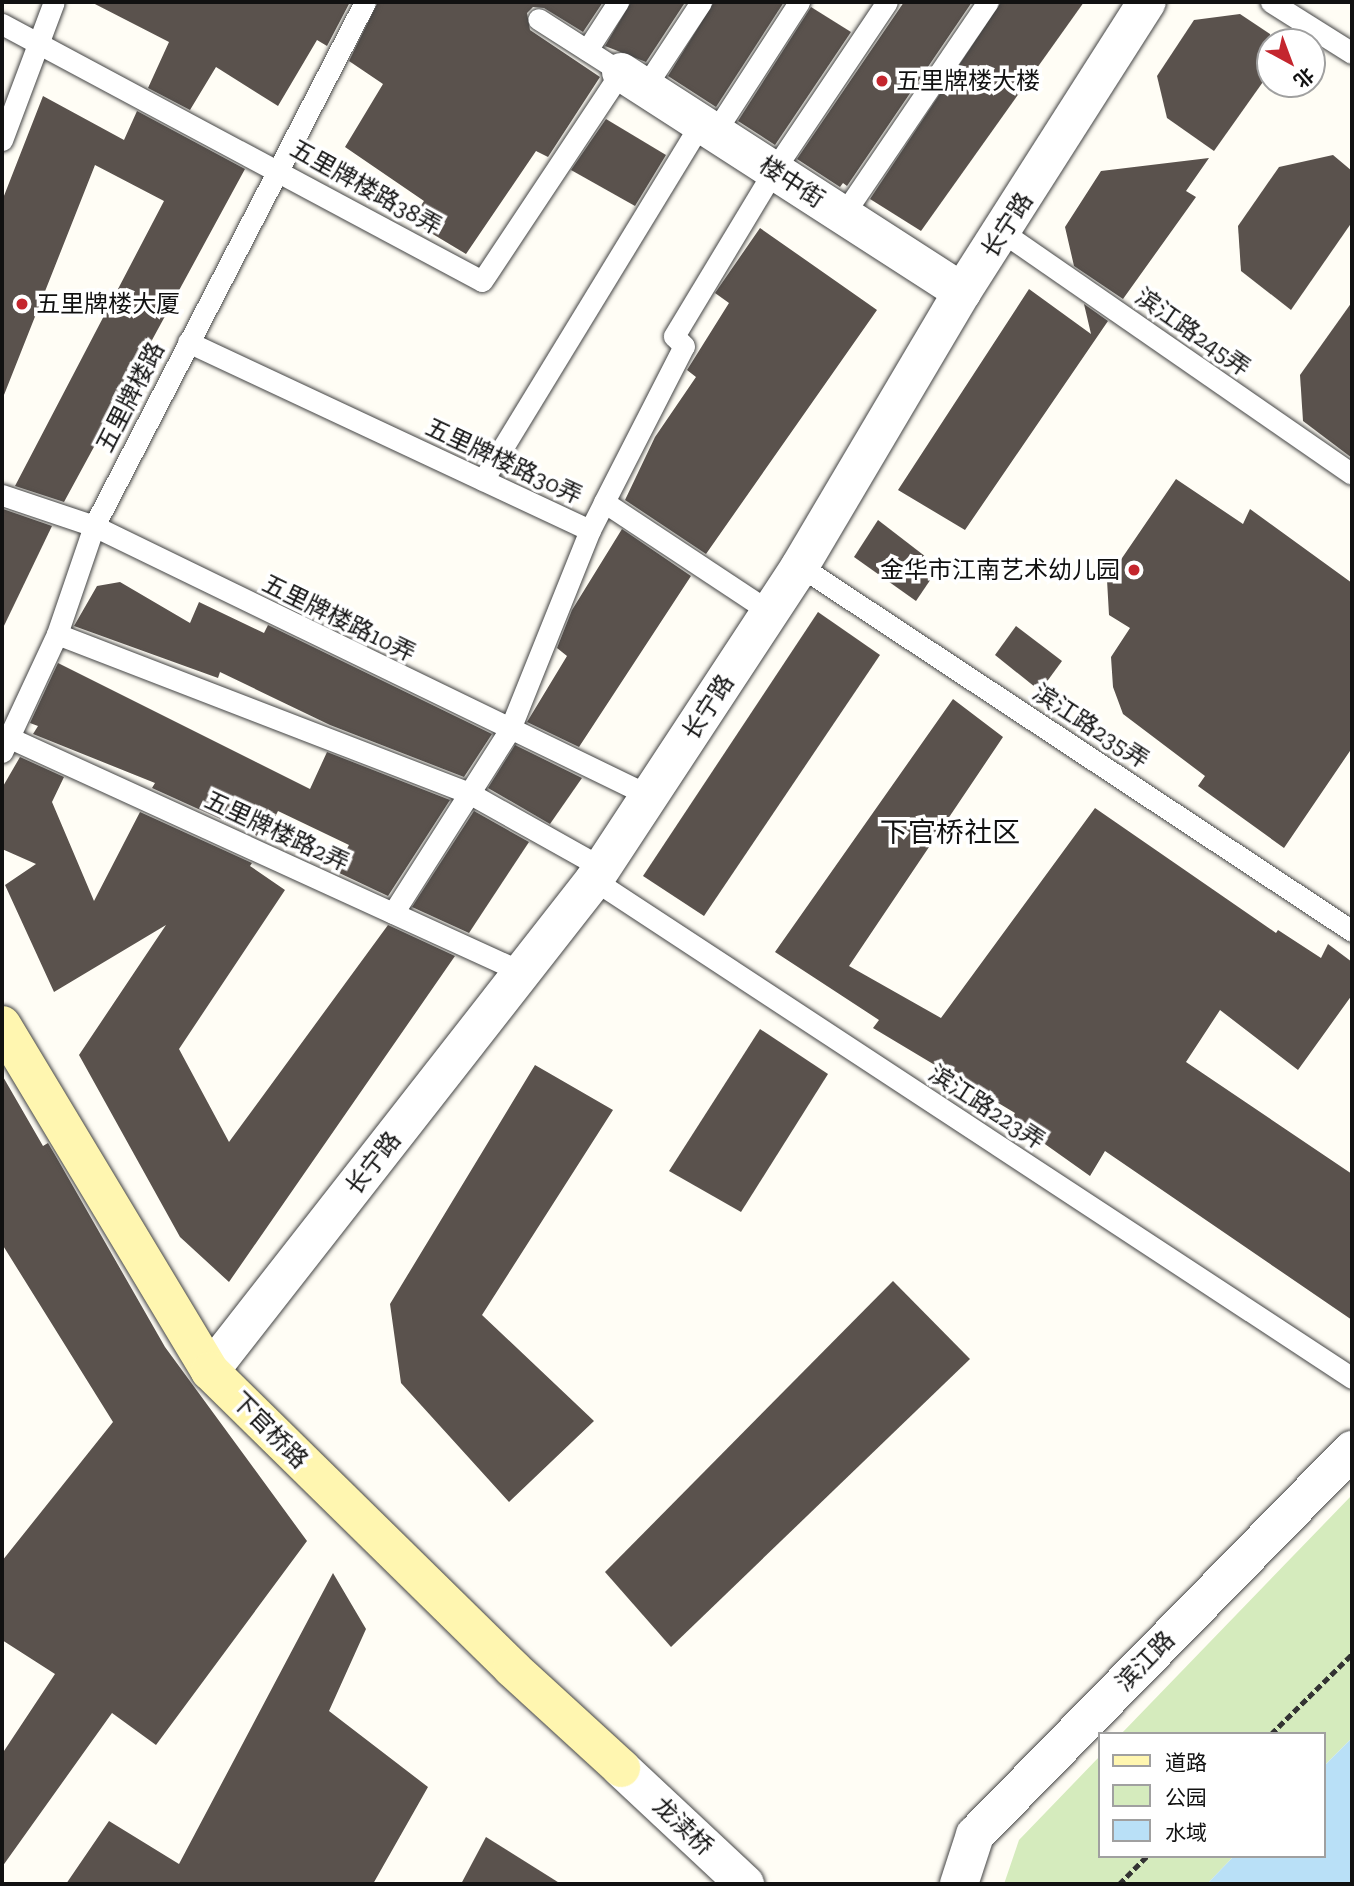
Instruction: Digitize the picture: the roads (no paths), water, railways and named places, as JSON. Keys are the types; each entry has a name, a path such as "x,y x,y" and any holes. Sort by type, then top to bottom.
{"street":[{"name":"长宁路","path":"210,1371 597,874 800,565 962,292 1004,233 1147,2"},
{"name":"楼中街","path":"633,79 962,292"},
{"name":"下官桥路","path":"2,1025 210,1371 512,1668 621,1768"},
{"name":"滨江路","path":"959,1884 975,1835 1352,1450"},
{"name":"龙渎桥","path":"621,1768 746,1884"}],"lane":[{"path":"2,140 54,2"},
{"name":"五里牌楼路","path":"6,745 57,634 94,526 365,2"},
{"path":"587,50 618,2"},
{"path":"538,19 633,79 701,2"},
{"path":"483,480 708,128 799,2"},
{"path":"604,502 684,346 674,336 774,170 887,2"},
{"path":"843,215 988,2"},
{"path":"1271,2 1352,53"},
{"name":"五里牌楼路38弄","path":"2,24 277,168 482,281 633,79"},
{"name":"滨江路245弄","path":"1004,233 1352,474"},
{"name":"五里牌楼路30弄","path":"188,342 590,530 604,502 770,612"},
{"name":"五里牌楼路10弄","path":"2,495 94,526 650,796"},
{"path":"393,913 510,729 590,530"},
{"name":"滨江路235弄","path":"800,565 1352,931"},
{"name":"滨江路223弄","path":"57,634 469,793 597,874 1352,1378"},
{"name":"五里牌楼路2弄","path":"6,745 522,972"}],"water":[{"path":"1352,1738 1352,1884 1207,1884 1232,1858 1326,1858 1326,1764"}],"place":[{"name":"五里牌楼大楼","path":"882,81"},
{"name":"五里牌楼大厦","path":"22,304"},
{"name":"金华市江南艺术幼儿园","path":"1134,570"}],"district":[{"name":"下官桥社区","path":"950,833"}]}
